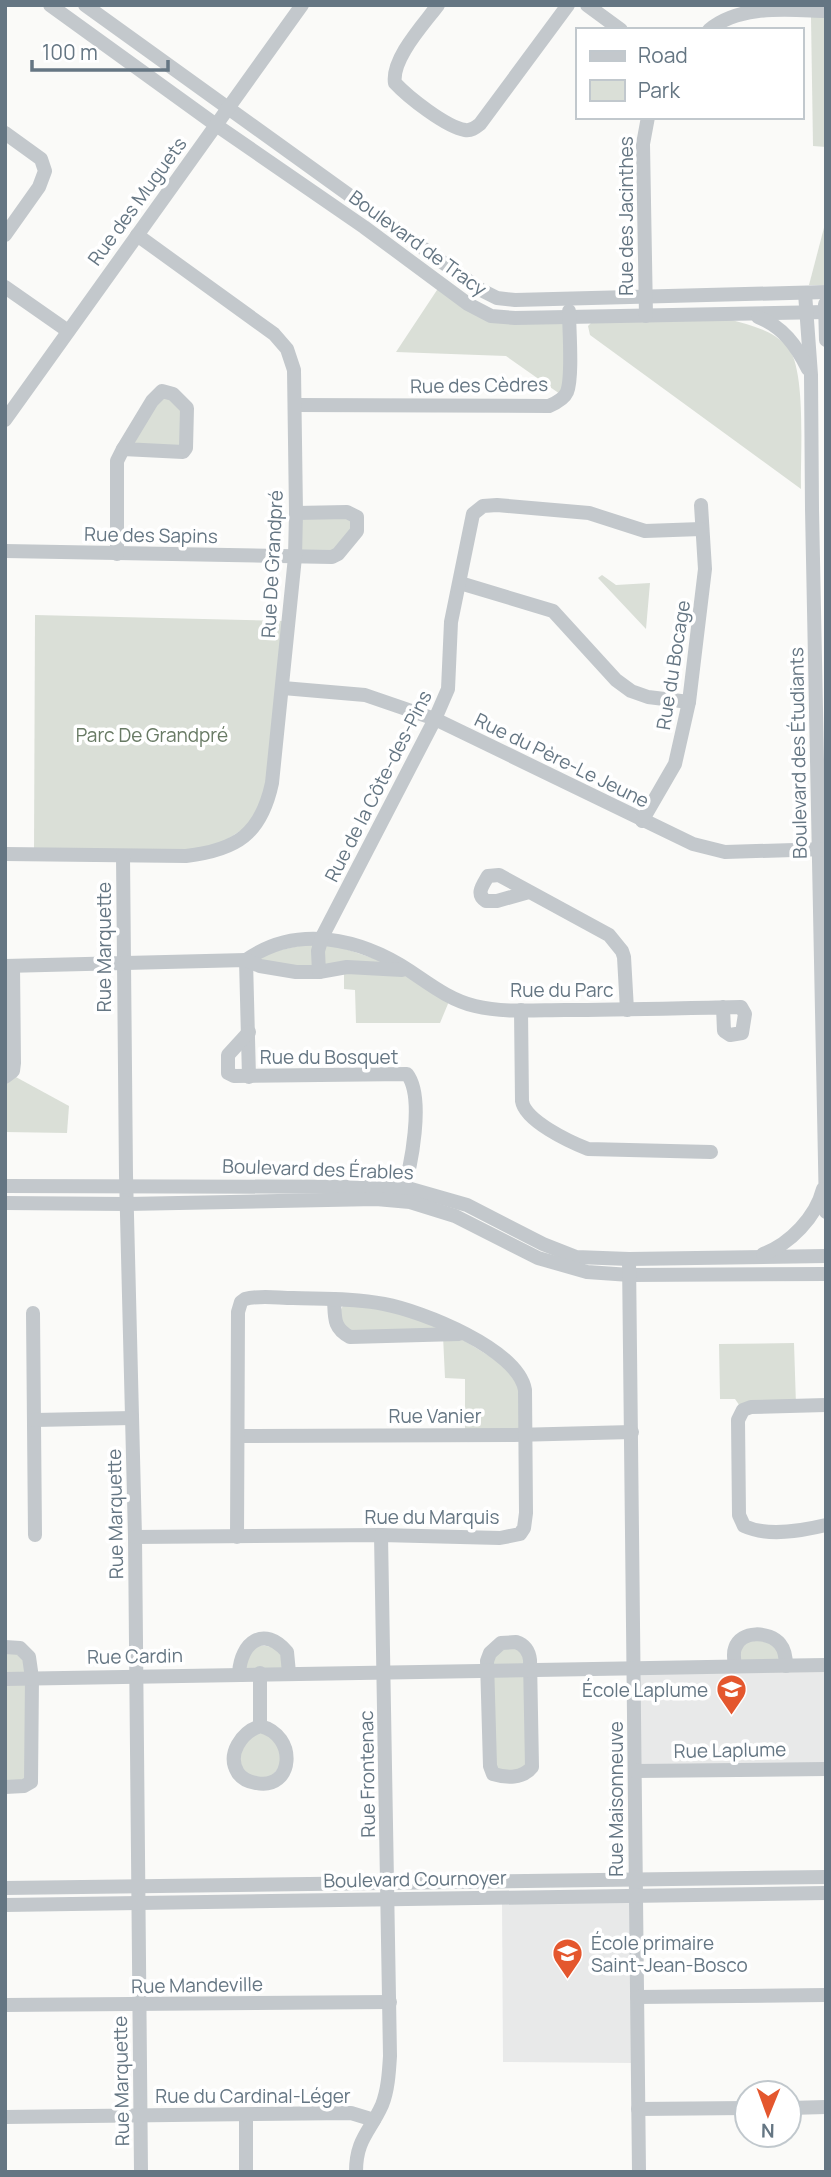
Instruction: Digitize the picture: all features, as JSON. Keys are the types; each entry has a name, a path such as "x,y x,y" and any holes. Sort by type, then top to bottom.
{"street":[{"name":"Boulevard de Tracy","path":"50,5 483,313 506,318 825,312"},
{"name":"Boulevard de Tracy","path":"85,5 481,290 496,298 825,292"},
{"name":"Rue des Muguets","path":"5,420 302,5"},
{"path":"438,5 401,57 394,72 395,83 449,124 464,130 471,130 480,124 568,5"},
{"path":"587,5 618,28"},
{"path":"712,28 723,19 739,13 826,11"},
{"name":"Rue des Jacinthes","path":"646,316 643,144 648,119"},
{"path":"5,133 41,159 45,171 39,187 5,235"},
{"path":"376,236 386,222"},
{"name":"Rue De Grandpré","path":"123,856 186,856 214,852 241,840 255,827 265,809 272,783 283,688 295,557 296,513 295,405 292,360 287,349 274,334 137,234"},
{"path":"5,287 68,331"},
{"path":"825,292 826,340"},
{"name":"Boulevard des Étudiants","path":"805,293 811,375 812,517 822,850 826,1212"},
{"name":"Rue des Cèdres","path":"295,405 549,406 567,392 569,298"},
{"path":"739,315 760,318 781,329 797,349 811,375"},
{"path":"117,554 117,461 123,449 157,394 168,391 187,408 187,443 183,452 123,449"},
{"name":"Rue de la Côte-des-Pins","path":"319,972 318,951 322,937 448,689 450,631 473,514 483,506 498,505 589,513 645,531 701,529"},
{"name":"Rue du Bocage","path":"642,821 675,764 689,702 705,569 701,505"},
{"name":"Rue des Sapins","path":"5,551 332,557 338,554 358,530 357,517 347,512 296,513"},
{"path":"812,517 826,526"},
{"path":"813,553 826,562"},
{"path":"460,583 553,611 616,680 631,691 648,697 689,702"},
{"name":"Rue du Père-Le Jeune","path":"283,688 365,695 435,719 693,844 725,852 822,850"},
{"path":"5,854 123,856"},
{"name":"Rue Marquette","path":"123,856 126,1185 135,1537 141,2172"},
{"path":"529,892 609,934 624,957 627,1010"},
{"name":"Rue du Parc","path":"246,960 260,951 293,939 322,937 347,941 388,958 452,998 487,1009 627,1010 723,1007"},
{"name":"Rue du Parc","path":"9,966 246,960 278,971 319,972 363,966 410,971"},
{"name":"Rue du Bosquet","path":"246,960 249,1077"},
{"path":"5,1077 13,1071 14,1063 9,966"},
{"path":"521,1010 523,1107 535,1120 588,1149 711,1152"},
{"name":"Rue du Bosquet","path":"249,1032 231,1051 227,1062 228,1073 234,1076 407,1074 414,1095 415,1127 411,1163 402,1194"},
{"path":"752,1257 771,1251 797,1231 816,1206 825,1180"},
{"name":"Boulevard des Érables","path":"5,1186 126,1185 402,1194 467,1205 568,1255 583,1258 826,1256"},
{"name":"Boulevard des Érables","path":"5,1203 127,1204 402,1194 455,1216 538,1258 587,1272 630,1275 826,1274"},
{"name":"Rue Maisonneuve","path":"629,1259 639,2172"},
{"name":"Rue du Marquis","path":"135,1537 237,1537 381,1535 500,1538 520,1534 524,1528 526,1514 524,1390 519,1373 488,1346 388,1305 334,1299 250,1297 241,1302 238,1312 237,1537"},
{"path":"334,1299 335,1324 350,1337 464,1334"},
{"path":"33,1313 35,1535"},
{"path":"826,1405 762,1405 743,1410 738,1420 740,1522 744,1526 761,1531 796,1531 826,1525"},
{"path":"35,1420 132,1418"},
{"name":"Rue Vanier","path":"239,1436 632,1432"},
{"name":"Rue Frontenac","path":"356,2172 359,2146 382,2104 389,2074 389,1883 381,1535"},
{"path":"734,1665 738,1643 755,1634 772,1637 779,1642 786,1656 786,1665"},
{"path":"239,1673 243,1650 255,1640 261,1639 279,1644 287,1652 289,1673"},
{"path":"501,1643 522,1644 529,1653 532,1767 524,1775 498,1776 491,1772 488,1670 490,1653 501,1643"},
{"path":"5,1647 20,1648 29,1657 32,1678 31,1782 21,1787 5,1787"},
{"name":"Rue Cardin","path":"5,1679 826,1665"},
{"path":"260,1673 260,1726"},
{"name":"Rue Laplume","path":"635,1771 826,1769"},
{"name":"Boulevard Cournoyer","path":"5,1905 389,1898 826,1877"},
{"name":"Boulevard Cournoyer","path":"5,1888 389,1883 636,1887 826,1894"},
{"path":"637,1997 826,1995"},
{"name":"Rue Mandeville","path":"5,2005 390,2002"},
{"path":"803,2108 826,2107"},
{"path":"638,2109 733,2108"},
{"name":"Rue du Cardinal-Léger","path":"5,2116 351,2113 374,2120"},
{"path":"246,2115 246,2172"}],"shaded area":[{"name":"École Laplume","path":"826,1666 826,1766 637,1768 636,1668"},
{"name":"École primaire Saint-Jean-Bosco","path":"632,1899 635,2063 503,2062 502,1901"}],"green space":[{"path":"811,17 826,17 826,147 813,146"},
{"path":"826,220 826,285 809,285"},
{"path":"439,287 478,314 565,321 564,388 560,394 506,356 396,352"},
{"path":"728,319 774,335 787,346 793,357 800,393 801,489 590,335 588,326 592,322"},
{"path":"168,391 185,410 181,451 125,446"},
{"path":"348,514 355,530 334,553 295,557 298,515"},
{"path":"602,575 616,585 650,583 646,629 598,578"},
{"name":"Parc De Grandpré","path":"35,615 284,621 264,805 254,822 212,849 34,851"},
{"path":"322,941 399,967 312,970 259,961 262,954"},
{"path":"344,969 409,972 450,999 440,1023 356,1023 355,990 344,989"},
{"path":"14,1076 69,1106 67,1133 5,1132 5,1080"},
{"path":"346,1300 411,1308 517,1373 523,1432 465,1432 465,1379 445,1378 443,1336 357,1338 336,1319"},
{"path":"794,1343 796,1405 742,1409 735,1399 720,1399 719,1344"},
{"path":"771,1638 786,1663 736,1664 738,1644"},
{"path":"251,1644 282,1648 289,1673 239,1673"},
{"path":"497,1644 526,1648 526,1769 493,1773 490,1653"},
{"path":"5,1647 29,1657 29,1780 5,1786"},
{"path":"246,1731 278,1735 283,1763 268,1780 238,1774 241,1740"}],"place":[{"name":"École Laplume","path":"731,1717"},
{"name":"École primaire Saint-Jean-Bosco","path":"568,1981"}]}
